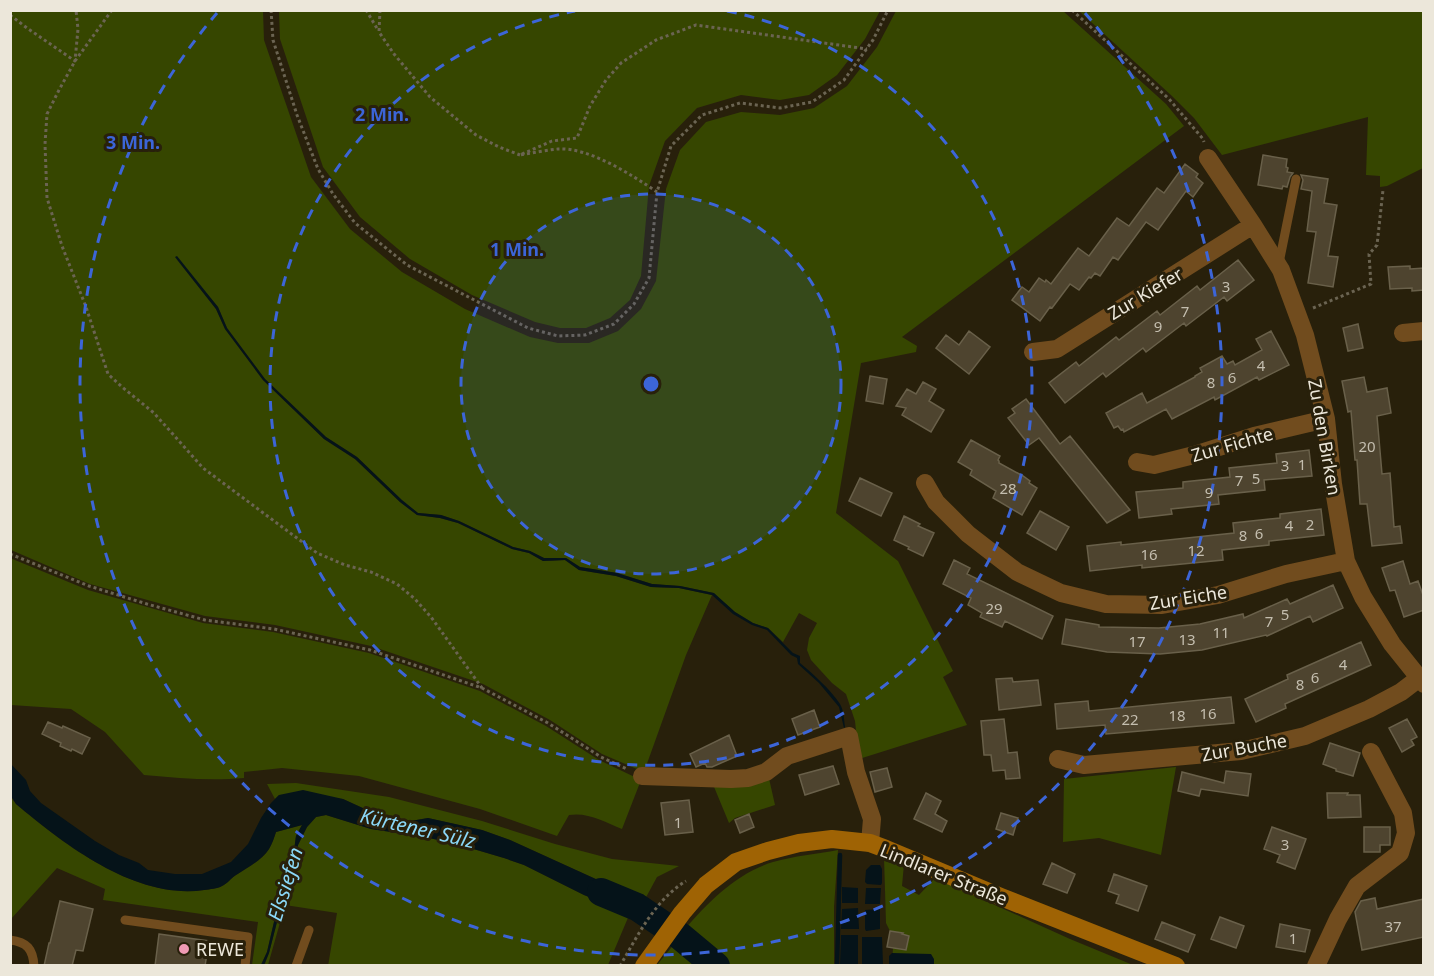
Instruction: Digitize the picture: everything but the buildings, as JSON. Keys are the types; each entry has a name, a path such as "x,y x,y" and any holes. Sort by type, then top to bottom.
{"main road":[{"name":"Lindlarer Straße","path":"644,966 706,885 736,862 799,843 832,839 870,843 1176,966"}],"street":[{"name":"Zu den Birken","path":"1208,158 1279,266 1305,335 1326,419 1333,484 1346,561 1363,597 1392,645 1421,681"},
{"name":"Zur Kiefer","path":"1033,352 1057,349 1253,225"},
{"path":"1403,333 1424,331"},
{"name":"Zur Fichte","path":"1137,462 1154,465 1254,436 1326,419"},
{"name":"Zur Eiche","path":"926,483 936,502 968,534 1017,572 1061,592 1106,604 1162,605 1218,595 1286,574 1346,561"},
{"name":"Zur Buche","path":"1058,759 1084,765 1241,751 1305,736 1369,709 1421,681"},
{"path":"642,776 748,778 766,772 787,756 849,736 856,772 872,819 870,843"},
{"path":"1316,966 1338,919 1357,886 1400,853 1406,832 1403,813 1371,752"}],"lane":[{"path":"1279,266 1296,179"},
{"path":"125,920 248,937 245,966"},
{"path":"296,966 309,930"},
{"path":"10,940 18,941 28,947 33,953 34,966"}],"path":[{"path":"75,61 78,29 76,10"},
{"path":"112,10 75,61 59,90 47,114 45,144 47,198 108,374 154,413 203,468 317,553 397,584 415,599 431,617 482,688"},
{"path":"272,10 273,40 297,115 318,169 355,223 407,265 528,328 558,336 585,335 614,324 634,304 649,278 657,192 671,146 702,115 740,103 780,108 812,102 844,80 873,40 888,10"},
{"path":"366,10 394,54 430,97 476,135 520,155 560,149 579,152 612,164 657,192"},
{"path":"379,32 380,10"},
{"path":"1072,10 1170,99 1203,139 1208,158"},
{"path":"10,15 75,61"},
{"path":"520,155 552,141 577,138 606,80 621,63 656,40 696,25 867,49"},
{"path":"1298,314 1371,284 1369,254 1377,245 1383,190"},
{"path":"10,554 89,586 166,610 205,620 274,629 370,650 482,688 548,723 601,757 642,776"},
{"path":"620,966 641,928 661,901"}],"green space":[{"path":"279,10 880,11 865,39 837,75 809,95 780,100 741,95 697,108 665,141 649,186 641,276 630,300 610,318 586,328 560,328 535,322 472,295 410,259 360,217 323,167 280,39"},
{"path":"10,11 263,11 264,40 311,177 350,229 402,272 465,309 530,337 558,343 589,343 618,331 641,309 656,281 666,189 680,150 706,122 741,112 780,115 814,108 847,86 877,47 896,11 1063,11 1166,104 1184,126 902,337 917,346 916,352 861,363 836,513 898,561 953,671 943,677 967,725 859,759 855,721 846,694 832,683 811,660 807,650 809,638 817,623 799,613 783,642 768,628 753,623 735,612 713,593 680,586 652,584 617,573 580,567 566,558 544,558 530,551 513,547 459,521 441,515 418,513 402,501 357,457 326,437 265,379 227,328 218,307 175,257 216,309 225,329 263,380 324,439 355,459 417,515 458,523 543,561 565,560 579,570 616,576 651,587 679,588 712,595 686,655 644,772 602,754 550,720 483,684 371,646 275,625 205,616 90,584 11,550"},
{"path":"1079,11 1423,11 1423,168 1387,186 1380,187 1380,176 1366,175 1368,117 1222,155 1194,118"},
{"path":"10,558 88,590 203,623 273,632 369,653 480,691 546,726 599,760 641,780 622,829 590,816 576,814 569,815 557,836 480,809 359,776 282,768 244,772 244,778 231,779 144,775 105,732 71,709 11,705"},
{"path":"1176,767 1161,855 1099,838 1063,842 1064,779"},
{"path":"768,774 775,805 735,818 729,823 712,782"},
{"path":"296,783 389,797 612,859 679,866 657,877 644,901 510,840 482,830 428,818 411,821 397,819 367,810 343,799 279,795 275,799 267,784"},
{"path":"10,796 16,804 56,836 103,866 153,887 178,891 204,890 224,885 266,853 276,832 302,825 296,836 292,865 274,908 274,922 267,952 261,965 252,965 258,922 103,900 105,889 57,868 11,919"},
{"path":"326,815 371,829 425,837 504,858 524,865 584,895 630,913 608,965 328,966 337,913 285,905 268,965 264,966 278,918 277,908 288,884 286,876 293,868 298,845 307,827 316,817"},
{"path":"838,850 834,907 834,965 728,965 685,929 714,898 747,873 773,862"},
{"path":"884,857 904,864 902,886 919,895 935,878 1133,965 892,965 893,948 903,933 890,931 886,923"},
{"path":"675,944 704,965 657,965"}],"water":[{"path":"177,256 218,307 227,328 265,379 326,437 357,457 418,513 441,515 459,521 513,547 530,551 544,558 566,558 580,567 617,573 652,584 680,586 714,593 735,612 753,623 768,628 793,653 800,656 800,663 827,688 840,704 845,727 839,707 819,683 798,664 797,658 791,655 767,630 752,625 733,614 712,595 679,588 651,587 616,576 579,570 565,560 543,561 458,523 417,515 355,459 324,439 263,380 225,329 216,309 175,257"},
{"name":"Elssiefen","path":"10,763 26,780 30,791 41,803 95,841 139,863 148,870 175,874 202,874 231,862 248,844 261,818 279,795 303,790 343,799 367,810 397,819 411,821 428,818 482,830 510,840 644,901 630,913 584,895 524,865 504,858 425,837 371,829 326,815 316,817 307,827 298,845 293,868 286,876 288,884 277,908 278,918 269,953 264,965 261,965 267,952 274,922 274,908 279,900 284,881 283,875 292,865 296,836 302,825 276,832 270,847 262,857 220,887 178,891 153,887 128,878 79,852 16,804 11,796"},
{"path":"871,865 880,865 882,869 881,885 865,882 866,870"},
{"path":"842,887 858,888 858,903 842,903"},
{"path":"866,888 881,888 880,904 865,904"},
{"path":"858,908 859,929 841,929 842,909"},
{"path":"880,909 880,929 866,931 865,910"},
{"path":"685,929 728,965 704,965 675,943"},
{"path":"841,935 858,935 858,965 840,965"},
{"path":"862,937 882,937 883,965 862,965"},
{"path":"892,953 931,954 934,965 889,965 889,956"}],"waterway":[{"path":"837,966 840,855"},
{"name":"Kürtener Sülz","path":"601,892 637,907 680,936 716,966"}],"place":[{"name":"REWE","path":"184,949"}]}
